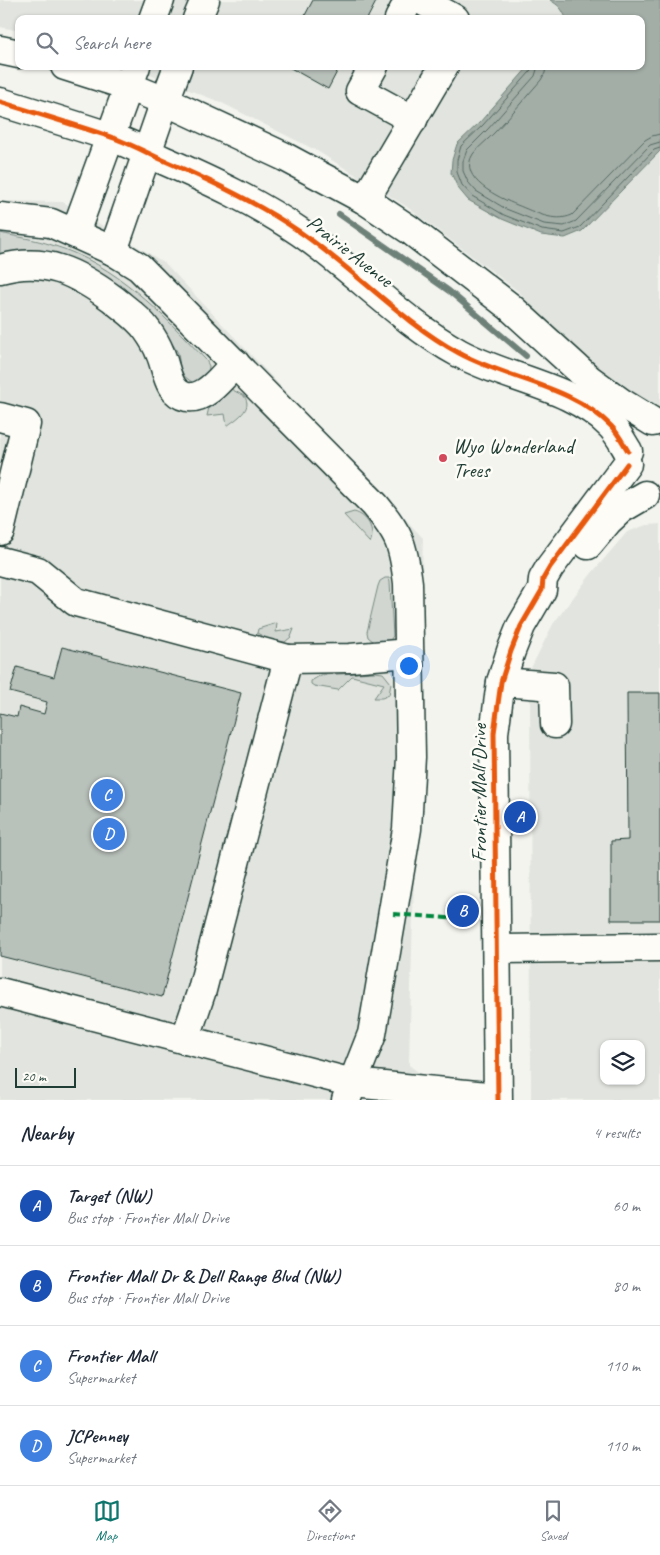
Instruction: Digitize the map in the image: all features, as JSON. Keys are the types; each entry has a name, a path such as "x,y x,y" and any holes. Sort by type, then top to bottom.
{"street":[{"path":"154,15 160,0"},
{"path":"199,15 205,0"},
{"path":"401,15 409,0"},
{"path":"421,0 448,15"},
{"path":"0,50 15,53"},
{"name":"Prairie Avenue","path":"92,70 132,76 165,100 283,156 365,200 410,230 510,306 589,379 622,403 656,421"},
{"path":"113,250 176,70"},
{"path":"372,70 360,91 413,120"},
{"path":"365,200 442,70"},
{"path":"75,233 132,76"},
{"name":"Prairie Avenue","path":"0,102 110,136 211,181 300,231 333,255 428,333 458,353 490,368 576,400 597,413 612,427 628,457 628,472 634,484 653,497"},
{"path":"0,217 51,223 113,250 138,267 375,506 391,524 400,539 408,583 410,799 407,829 372,1034 349,1092"},
{"path":"0,268 24,264 59,268 72,273 99,289 137,318 146,329 161,355 168,380 182,395 189,397 198,396 211,388 235,363"},
{"path":"534,383 554,400 573,410 597,434 605,446 609,458 609,489"},
{"path":"0,417 26,424 0,531"},
{"name":"Frontier Mall Drive","path":"498,1098 494,732 501,682 521,626 542,590 543,580 550,567 609,489 628,457 632,438 637,431 656,421"},
{"name":"Frontier Mall Drive","path":"542,590 554,587 608,521 621,509 653,497"},
{"path":"0,561 38,571 76,602 288,659 350,658 409,653"},
{"path":"185,1040 204,981 288,659"},
{"path":"501,682 554,686 555,724"},
{"path":"497,949 660,947"},
{"path":"0,992 185,1040 349,1092 498,1098"}],"shaded area":[{"path":"0,0 660,0 660,414 573,354 519,292 407,207 317,151 220,102 136,70 645,70 645,15 15,15 15,30 0,27"},
{"path":"0,201 63,202 165,263 423,538 409,1065 455,1100 0,1100"},
{"path":"0,233 46,243 76,254 118,278 137,292 206,360 209,366 208,379 193,383 184,376 180,367 178,353 164,330 133,298 56,255 23,250 0,257"},
{"path":"231,389 244,396 247,405 243,413 227,426 225,414 207,416 209,407"},
{"path":"354,512 363,516 369,524 372,533 370,543 344,515"},
{"path":"660,524 660,1100 531,1100 530,670 553,624 591,574 627,532 646,525"},
{"path":"389,578 390,582 393,636 388,643 374,642 368,637 367,632 378,586 380,581"},
{"path":"277,623 276,632 294,629 291,637 285,642 268,639 257,633 258,629"},
{"path":"383,673 391,683 389,695 382,698 374,698 384,684 352,676 338,690 311,684 311,681 321,675"}],"water":[{"path":"550,0 660,0 660,151 582,231 565,238 541,235 502,219 468,200 458,188 451,173 452,160 457,144 480,122 526,70 645,70 645,15 564,15"}],"building":[{"path":"313,0 377,0 369,15 305,15"},
{"path":"294,70 338,70 328,89"},
{"path":"62,647 241,693 162,997 0,956 0,713 17,717 19,707 44,714 47,702 10,692 17,667 54,677"},
{"path":"627,693 660,693 660,920 611,920 611,841 628,840"}],"waterway":[{"path":"339,214 449,291 526,356"}],"marked path":[{"path":"393,914 474,920"}],"cycle path":[{"path":"0,102 122,141 251,202 300,232 340,262 398,311 459,353 498,370 558,392 595,412 614,429 628,451"},
{"path":"498,1100 494,733 501,682 521,626 542,590 543,579 627,464"}],"place":[{"name":"Wyo Wonderland Trees","path":"443,458"},
{"name":"Frontier Mall","path":"107,795"},
{"name":"Target (NW)","path":"520,817"},
{"name":"JCPenney","path":"109,834"},
{"name":"Frontier Mall Dr & Dell Range Blvd (NW)","path":"463,911"}]}
